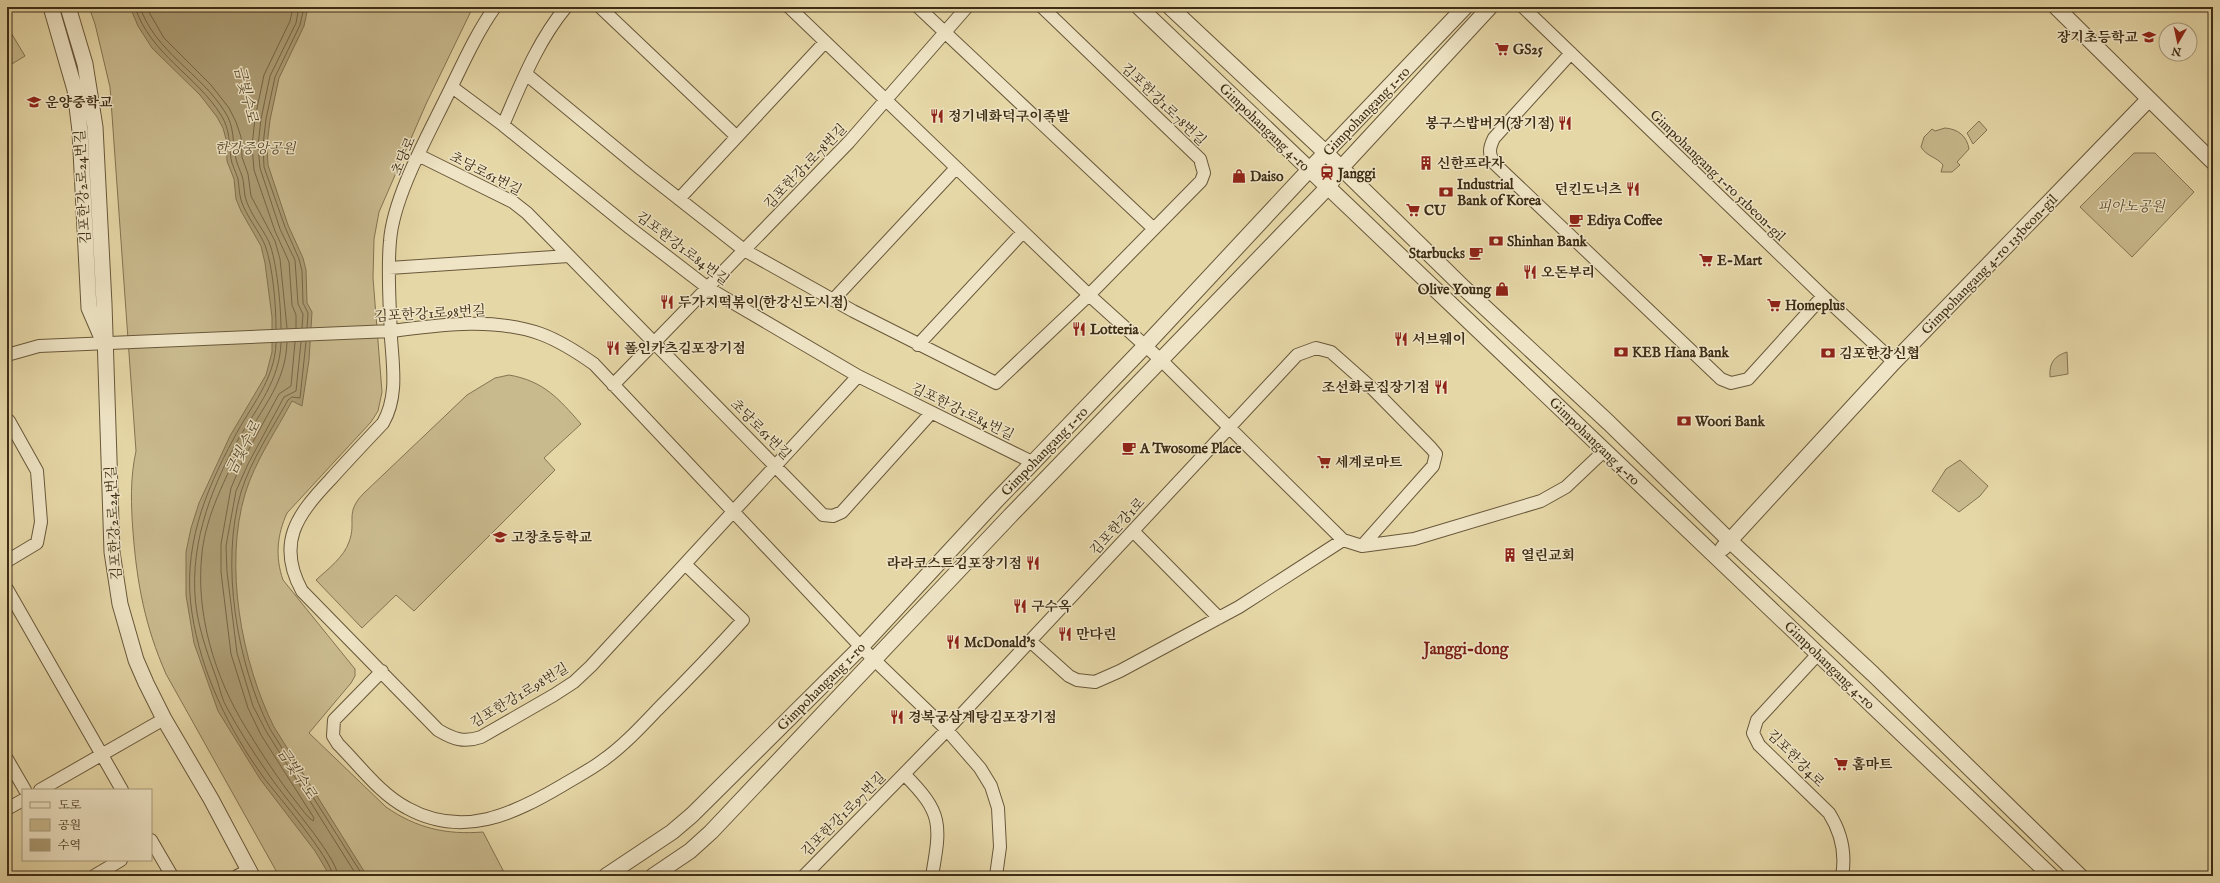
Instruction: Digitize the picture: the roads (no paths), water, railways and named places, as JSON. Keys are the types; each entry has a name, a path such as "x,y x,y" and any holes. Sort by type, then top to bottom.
{"street":[{"name":"김포한강2로24번길","path":"51,7 75,90 80,139 89,308 104,343"},
{"name":"김포한강2로24번길","path":"68,7 85,64 95,127 115,579 136,660 164,719 211,799 246,874"},
{"name":"초당로","path":"391,331 389,268 393,221 418,155 452,87 495,7"},
{"path":"452,87 503,126 526,74 552,24 566,7"},
{"path":"600,7 736,136"},
{"path":"789,7 1089,296 1161,360 1343,540 1362,546 1414,539 1541,501 1566,487 1604,450"},
{"path":"918,7 1154,229"},
{"name":"김포한강1로78번길","path":"613,385 887,101 967,7"},
{"name":"김포한강1로78번길","path":"526,74 744,250 833,300 918,345 996,383 1089,296 1201,181 1204,173 1200,159 1042,7"},
{"name":"Gimpohangang 4-ro","path":"1139,7 1716,555 2051,876"},
{"name":"Gimpohangang 4-ro","path":"1170,7 1326,153 1464,288 1609,423 1729,540 1873,674 2080,876"},
{"name":"Gimpohangang 1-ro","path":"606,876 672,832 692,815 861,647 946,553 1034,463 1309,170 1466,7"},
{"name":"Gimpohangang 1-ro","path":"653,876 690,850 711,832 1328,187 1341,168 1490,7"},
{"name":"Gimpohangang 1-ro 51beon-gil","path":"1524,7 1823,296 1894,362"},
{"path":"2056,7 2213,162"},
{"path":"679,199 825,42"},
{"path":"1571,54 1494,138 1490,147 1490,157 1495,164 1721,379 1731,383 1748,379 1823,296"},
{"name":"Gimpohangang 4-ro 135beon-gil","path":"1716,555 1894,362 2149,99"},
{"name":"김포한강1로84번길","path":"503,126 635,232 708,288 858,376 1034,463"},
{"name":"초당로61번길","path":"418,155 513,202 527,213 823,514 833,516 842,512 931,413"},
{"path":"833,300 956,168"},
{"path":"918,345 1023,232"},
{"path":"389,268 569,256"},
{"name":"김포한강1로98번길","path":"104,343 337,334 391,331 431,326 478,324 521,328 541,334 572,349 594,364 874,660"},
{"name":"김포한강1로98번길","path":"391,331 393,380 392,399 389,413 383,424 307,504 296,524 290,551 291,565 302,591 382,671 438,730 460,740 471,741 481,737 574,682 685,564 733,510"},
{"path":"7,355 39,346 104,343"},
{"name":"김포한강1로","path":"946,730 1297,355 1309,349 1316,348 1331,352 1374,390 1432,448 1436,460 1428,472 1362,546"},
{"path":"733,510 858,376"},
{"path":"7,561 37,543 41,522 37,471 8,421"},
{"path":"1133,531 1218,618"},
{"path":"1030,641 1069,676 1081,681 1095,682 1120,671 1256,597 1343,540"},
{"path":"382,671 334,720 333,736 338,744 391,798 408,809 444,820 464,822 482,821 503,816 549,793 602,762 687,680 743,620 685,564"},
{"path":"7,589 121,789"},
{"name":"김포한강4로","path":"1818,654 1757,720 1753,733 1759,745 1830,813 1835,823 1842,846 1844,859 1842,876"},
{"path":"874,660 946,730 980,768 991,786 998,808 1000,826 1000,847 996,876"},
{"path":"42,789 164,719"},
{"name":"김포한강1로97번길","path":"804,876 946,730"},
{"path":"7,759 24,789"},
{"name":"김포한강1로97번길","path":"904,774 922,792 932,805 937,820 938,833 932,876"},
{"path":"7,809 22,801"},
{"path":"152,843 172,876"},
{"path":"94,876 119,861"}],"water":[{"name":"금빛수로","path":"130,7 308,7 304,26 279,78 270,120 267,145 268,165 288,225 303,258 306,270 307,303 312,312 309,360 302,406 292,401 260,458 245,494 239,522 236,551 236,582 239,612 245,643 262,701 274,727 367,876 330,876 315,851 260,779 218,711 194,643 186,595 186,552 191,528 199,503 230,436 266,375 272,352 272,317 265,263 261,246 241,211 236,199 234,179 227,161 226,139 223,128 217,117 200,95 152,48 138,26"}],"place":[{"name":"장기초등학교","path":"2149,37"},
{"name":"GS25","path":"1502,49"},
{"name":"운양중학교","path":"34,102"},
{"name":"정기네화덕구이족발","path":"937,116"},
{"name":"봉구스밥버거(장기점)","path":"1565,123"},
{"name":"신한프라자","path":"1426,163"},
{"name":"Janggi","path":"1327,173"},
{"name":"Daiso","path":"1239,176"},
{"name":"던킨도너츠","path":"1633,189"},
{"name":"Industrial Bank of Korea","path":"1446,192"},
{"name":"CU","path":"1413,210"},
{"name":"Ediya Coffee","path":"1576,220"},
{"name":"Shinhan Bank","path":"1496,241"},
{"name":"Starbucks","path":"1476,253"},
{"name":"E-Mart","path":"1706,260"},
{"name":"오돈부리","path":"1530,272"},
{"name":"Olive Young","path":"1502,289"},
{"name":"두가지떡볶이(한강신도시점)","path":"667,302"},
{"name":"Homeplus","path":"1774,305"},
{"name":"Lotteria","path":"1079,329"},
{"name":"서브웨이","path":"1401,339"},
{"name":"폴인카츠김포장기점","path":"613,348"},
{"name":"KEB Hana Bank","path":"1621,352"},
{"name":"김포한강신협","path":"1828,353"},
{"name":"조선화로집장기점","path":"1441,387"},
{"name":"Woori Bank","path":"1684,421"},
{"name":"A Twosome Place","path":"1129,448"},
{"name":"세계로마트","path":"1324,462"},
{"name":"고창초등학교","path":"500,537"},
{"name":"열린교회","path":"1510,555"},
{"name":"라라코스트김포장기점","path":"1033,563"},
{"name":"구수옥","path":"1020,606"},
{"name":"만다린","path":"1065,634"},
{"name":"McDonald's","path":"953,642"},
{"name":"경복궁삼계탕김포장기점","path":"897,717"},
{"name":"홈마트","path":"1841,764"}],"district":[{"name":"Janggi-dong","path":"1466,648"}],"park label":[{"name":"한강중앙공원","path":"255,148"},
{"name":"피아노공원","path":"2131,206"}]}
